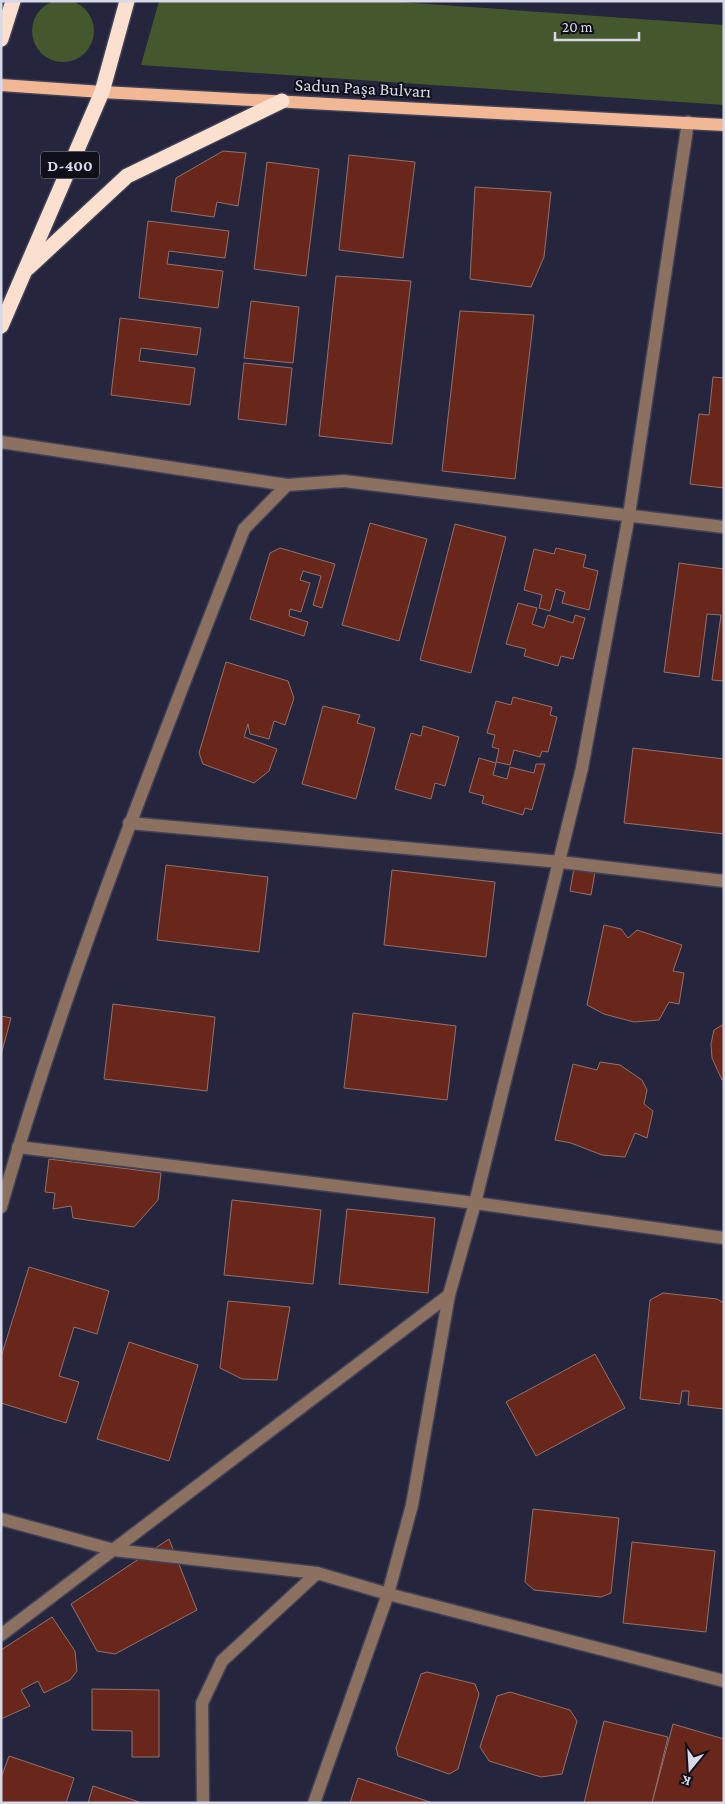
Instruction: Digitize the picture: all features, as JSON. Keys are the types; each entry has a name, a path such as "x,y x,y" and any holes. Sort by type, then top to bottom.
{"highway":[{"path":"1,39 13,1"},
{"name":"D-400","path":"1,326 102,92 127,1"},
{"path":"23,272 127,176 282,101"}],"main road":[{"name":"Sadun Paşa Bulvarı","path":"1,85 102,92 688,122 724,126"}],"street":[{"path":"314,1803 388,1594 412,1506 449,1294 475,1203 582,768 629,515 688,122"},
{"path":"1,442 287,485 344,482 724,527"},
{"path":"1,1207 18,1147 98,907 129,822 244,529 287,485"},
{"path":"129,822 560,862 724,881"},
{"path":"18,1147 475,1203 724,1238"},
{"path":"1,1636 449,1294"},
{"path":"1,1518 114,1550 317,1573 388,1594 724,1681"},
{"path":"203,1803 202,1703 222,1661 317,1573"}],"green space":[{"path":"63,0 80,5 85,9 89,14 94,31 89,48 85,53 80,57 63,62 46,57 41,53 37,48 32,31 37,14 41,9 46,5"},
{"path":"159,1 385,1 724,25 724,105 141,65"}],"building":[{"path":"223,151 246,153 238,206 217,202 214,217 171,211 176,178"},
{"path":"349,155 415,162 403,258 339,250"},
{"path":"267,162 319,169 306,276 254,269"},
{"path":"475,187 551,192 544,257 531,287 470,279"},
{"path":"148,221 229,231 225,258 169,251 167,264 223,271 218,308 139,298"},
{"path":"336,276 411,281 392,444 319,436"},
{"path":"251,301 299,307 293,363 244,358"},
{"path":"460,311 534,315 515,479 442,471"},
{"path":"120,318 201,328 197,355 141,348 139,361 195,368 190,405 111,395"},
{"path":"244,363 292,368 286,425 238,419"},
{"path":"713,377 724,378 724,488 690,484 699,414 709,415"},
{"path":"370,523 427,539 399,641 342,625"},
{"path":"455,524 506,537 471,673 420,660"},
{"path":"280,548 335,564 322,608 313,605 321,576 303,571 300,580 310,583 301,612 290,609 289,616 308,622 304,636 250,619 270,553"},
{"path":"556,548 586,555 583,567 598,571 589,610 562,603 565,592 556,589 550,611 539,608 542,595 524,590 534,549 554,554"},
{"path":"679,563 724,569 724,681 712,680 721,615 707,614 699,677 664,672"},
{"path":"518,603 537,608 532,624 544,628 548,615 573,623 575,615 585,618 573,659 561,656 558,666 524,656 526,649 506,644"},
{"path":"226,662 288,681 294,698 285,725 274,721 269,739 250,734 248,724 244,737 277,749 269,771 254,783 203,764 199,753"},
{"path":"513,697 552,707 550,715 557,717 548,752 542,751 540,757 514,750 510,765 496,762 499,749 492,747 495,735 487,733 496,701 511,705"},
{"path":"323,706 360,715 357,723 375,728 356,799 302,784"},
{"path":"423,726 459,737 445,786 435,783 431,799 395,789 411,733 421,736"},
{"path":"633,748 724,759 724,834 624,823"},
{"path":"479,758 496,763 493,775 507,779 510,767 534,773 536,764 545,764 532,810 525,808 523,815 482,803 484,796 469,792"},
{"path":"166,865 268,877 259,952 157,940"},
{"path":"574,868 595,872 591,895 570,891"},
{"path":"392,870 495,882 486,957 384,945"},
{"path":"604,925 621,929 628,938 637,930 682,945 673,971 684,973 679,1004 669,1002 659,1020 634,1022 604,1014 587,1005"},
{"path":"113,1004 215,1017 207,1091 104,1079"},
{"path":"353,1013 456,1026 447,1100 344,1088"},
{"path":"1,1016 11,1018 1,1055"},
{"path":"724,1024 724,1079 722,1080 712,1058 711,1044 714,1030"},
{"path":"600,1062 620,1065 642,1080 647,1090 644,1104 653,1111 647,1138 635,1133 625,1157 602,1155 571,1143 555,1140 573,1064 597,1070"},
{"path":"49,1159 161,1173 158,1200 134,1227 73,1218 71,1206 53,1209 55,1193 45,1192"},
{"path":"232,1200 321,1210 313,1284 224,1275"},
{"path":"347,1209 435,1218 428,1293 339,1284"},
{"path":"29,1267 109,1291 97,1334 74,1327 59,1376 79,1382 66,1423 1,1403 1,1357"},
{"path":"663,1293 717,1299 724,1303 724,1409 688,1405 689,1391 682,1391 680,1404 640,1399 650,1300"},
{"path":"228,1301 290,1307 277,1380 242,1379 220,1368"},
{"path":"129,1342 198,1365 169,1461 97,1439"},
{"path":"595,1354 625,1408 536,1456 506,1402"},
{"path":"533,1509 619,1518 611,1593 601,1597 534,1590 525,1582"},
{"path":"169,1539 197,1610 115,1654 97,1651 71,1604"},
{"path":"632,1542 715,1551 706,1632 623,1623"},
{"path":"52,1617 75,1651 77,1671 70,1680 44,1693 38,1681 21,1690 30,1706 1,1719 1,1650"},
{"path":"427,1672 475,1684 479,1694 458,1769 449,1774 398,1756 396,1748 421,1674"},
{"path":"92,1689 159,1690 159,1757 132,1757 132,1731 92,1730"},
{"path":"510,1692 570,1710 577,1721 562,1774 541,1777 489,1761 480,1747 497,1696"},
{"path":"604,1721 668,1737 652,1803 584,1803"},
{"path":"673,1724 724,1739 724,1803 652,1803"},
{"path":"9,1756 74,1778 66,1803 1,1803 1,1778"},
{"path":"358,1778 433,1803 350,1803"},
{"path":"93,1786 142,1803 88,1803"}]}
